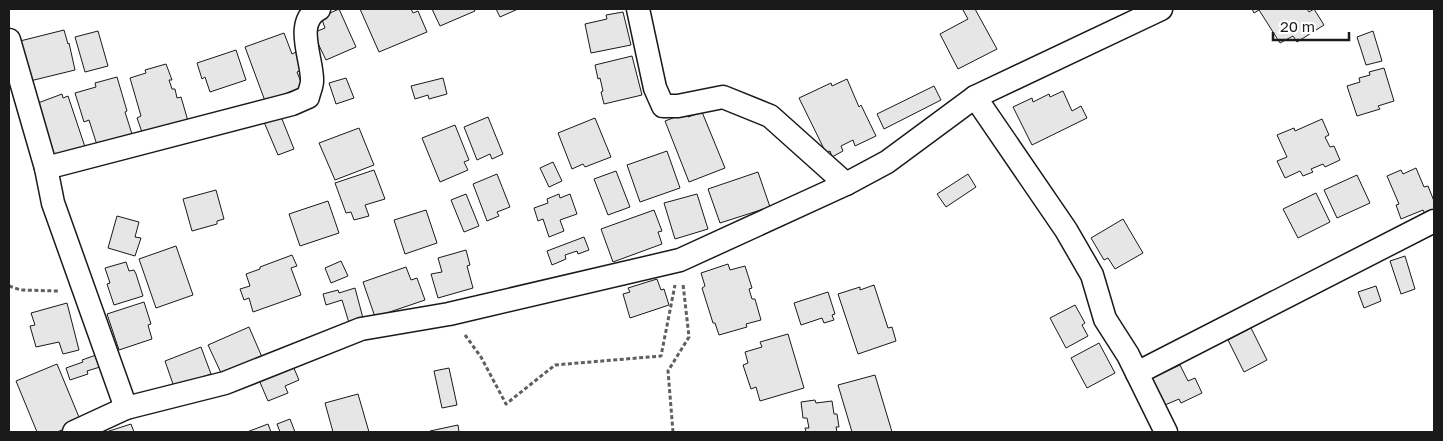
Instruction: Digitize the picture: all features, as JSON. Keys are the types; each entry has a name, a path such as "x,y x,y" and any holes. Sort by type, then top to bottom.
{"street":[{"path":"46,168 292,104 308,97 312,81 307,53 306,23 314,11 318,9"},
{"path":"638,9 655,88 664,106 678,106 723,97 770,116 846,184"},
{"path":"74,432 126,408 225,383 361,329 449,314 680,260 846,184 888,162 974,97 1161,9"},
{"path":"9,40 46,168 53,203 126,408"},
{"path":"974,97 1075,245 1092,275 1105,319 1128,355 1166,432"},
{"path":"1136,373 1434,220"}],"path":[{"path":"449,314 481,357 506,404 555,365 661,356 680,260"},
{"path":"673,432 668,371 689,336 680,260"},
{"path":"9,286 21,290 54,290 86,296"}],"building":[{"path":"339,9 356,47 326,60 313,33 325,28 321,17"},
{"path":"360,9 411,9 413,13 418,11 427,32 379,52"},
{"path":"432,9 474,9 475,11 440,26"},
{"path":"496,9 518,9 500,17"},
{"path":"975,9 997,49 958,69 940,34 968,19 963,10"},
{"path":"1252,9 1307,9 1309,12 1314,9 1324,25 1297,42 1293,36 1280,43 1259,10 1254,13"},
{"path":"623,12 631,45 591,53 585,24 607,19 606,15"},
{"path":"64,30 75,70 30,81 20,41"},
{"path":"98,31 108,66 85,72 75,37"},
{"path":"1373,31 1382,61 1366,65 1357,37"},
{"path":"284,33 292,54 298,51 305,69 297,72 303,87 265,101 245,47"},
{"path":"236,50 246,80 210,92 205,77 202,79 197,63"},
{"path":"632,56 642,95 604,104 600,78 598,79 595,65"},
{"path":"166,64 172,80 169,80 172,89 175,89 177,98 181,97 188,121 143,135 137,118 141,116 130,78 146,73 145,70"},
{"path":"1384,68 1394,101 1378,106 1380,109 1357,116 1347,86 1360,82 1359,78 1370,75 1369,72"},
{"path":"117,77 132,134 97,145 89,120 84,122 75,93 96,87 95,83"},
{"path":"346,78 354,98 336,104 329,83"},
{"path":"443,78 447,94 429,99 428,95 415,99 411,86"},
{"path":"847,79 859,107 861,105 876,136 855,146 853,140 841,146 843,151 832,157 830,151 826,153 799,98 831,83 832,86"},
{"path":"934,86 941,100 884,129 877,114"},
{"path":"1063,91 1072,111 1081,106 1087,118 1032,145 1013,107 1032,98 1033,102 1049,94 1050,97"},
{"path":"62,94 63,98 68,96 85,147 49,160 30,106"},
{"path":"702,112 725,168 689,182 665,121 686,113 688,117"},
{"path":"280,114 294,149 278,155 264,122"},
{"path":"488,117 503,154 492,159 490,154 477,160 464,127"},
{"path":"595,118 611,157 585,167 583,164 572,169 558,133"},
{"path":"1322,119 1329,135 1325,137 1330,147 1334,146 1340,160 1325,167 1323,164 1311,169 1313,172 1303,176 1300,171 1285,178 1277,161 1287,157 1277,135 1294,128 1295,131"},
{"path":"455,125 469,160 464,162 468,170 440,182 422,138"},
{"path":"359,128 374,165 335,180 319,143"},
{"path":"667,151 680,188 640,202 627,165"},
{"path":"553,162 562,181 549,187 540,168"},
{"path":"1416,168 1424,187 1428,186 1434,201 1434,210 1425,214 1423,210 1401,219 1396,205 1399,204 1387,176 1401,170 1403,174"},
{"path":"374,170 385,199 365,205 369,216 354,220 351,212 346,213 335,183"},
{"path":"616,171 630,207 608,215 594,179"},
{"path":"758,172 770,207 720,223 708,189"},
{"path":"497,174 510,207 497,212 499,216 487,221 473,184"},
{"path":"968,174 976,187 946,207 937,194"},
{"path":"1357,175 1370,203 1337,218 1324,190"},
{"path":"216,190 224,219 217,221 217,224 192,231 183,199"},
{"path":"1316,193 1330,222 1298,238 1283,209"},
{"path":"466,194 479,226 464,232 451,200"},
{"path":"559,194 560,198 570,194 577,214 560,220 564,231 549,237 543,219 538,221 534,208 548,203 547,199"},
{"path":"697,194 708,229 675,239 664,203"},
{"path":"328,201 339,233 300,246 289,214"},
{"path":"426,210 437,243 405,254 394,220"},
{"path":"654,210 662,231 658,232 662,244 613,262 601,229"},
{"path":"117,216 139,222 135,237 141,238 135,256 108,248"},
{"path":"1123,219 1143,253 1115,269 1108,258 1104,260 1091,238"},
{"path":"584,237 589,250 578,254 577,251 565,255 566,259 552,265 547,251"},
{"path":"176,246 193,295 156,308 139,259"},
{"path":"466,250 470,265 467,266 473,288 438,298 431,274 442,272 438,258"},
{"path":"292,255 297,266 291,268 301,295 253,312 249,298 244,300 240,289 250,286 246,274"},
{"path":"1405,256 1415,289 1401,294 1390,261"},
{"path":"341,261 348,276 331,283 325,268"},
{"path":"126,262 129,271 134,270 136,274 143,296 114,305 107,284 110,283 105,268"},
{"path":"728,264 730,270 745,266 752,288 749,289 752,299 755,299 761,320 746,324 747,327 719,335 715,323 713,323 702,288 705,286 701,273"},
{"path":"406,267 411,280 417,278 425,300 375,317 363,282"},
{"path":"657,279 661,290 664,289 669,305 630,318 623,294 630,292 628,288"},
{"path":"874,285 888,328 892,327 896,341 858,354 838,294"},
{"path":"1376,286 1381,301 1364,308 1358,292"},
{"path":"355,288 364,322 350,326 342,300 326,305 323,294 338,290 339,293"},
{"path":"828,292 835,314 832,315 834,320 824,323 822,318 801,325 794,303"},
{"path":"144,302 151,324 148,325 152,339 119,350 107,314"},
{"path":"67,303 79,350 63,354 59,342 36,347 30,326 35,325 31,313"},
{"path":"1075,305 1085,323 1082,325 1088,336 1066,348 1050,318"},
{"path":"249,327 262,357 222,375 208,345"},
{"path":"1251,328 1267,360 1244,372 1228,340"},
{"path":"788,334 804,388 760,401 756,387 751,389 743,365 748,363 745,352 762,347 760,342"},
{"path":"1099,343 1115,373 1087,388 1071,358"},
{"path":"201,347 211,374 174,387 165,361"},
{"path":"96,355 100,367 87,371 88,374 70,380 66,368"},
{"path":"57,364 81,422 57,432 37,432 16,381"},
{"path":"1180,365 1188,381 1195,378 1202,393 1181,403 1179,399 1165,405 1152,378"},
{"path":"293,366 299,380 285,386 288,393 268,401 259,380"},
{"path":"449,368 457,405 442,408 434,371"},
{"path":"875,375 892,432 852,432 838,385"},
{"path":"358,394 369,432 333,432 325,403"},
{"path":"815,400 816,403 832,401 834,414 837,414 839,427 836,427 837,432 806,432 805,428 809,428 807,418 803,418 801,402"},
{"path":"290,419 295,432 280,432 277,424"},
{"path":"131,424 134,432 106,432"},
{"path":"268,424 271,432 247,432"},
{"path":"458,425 459,432 430,432 430,431"}]}
